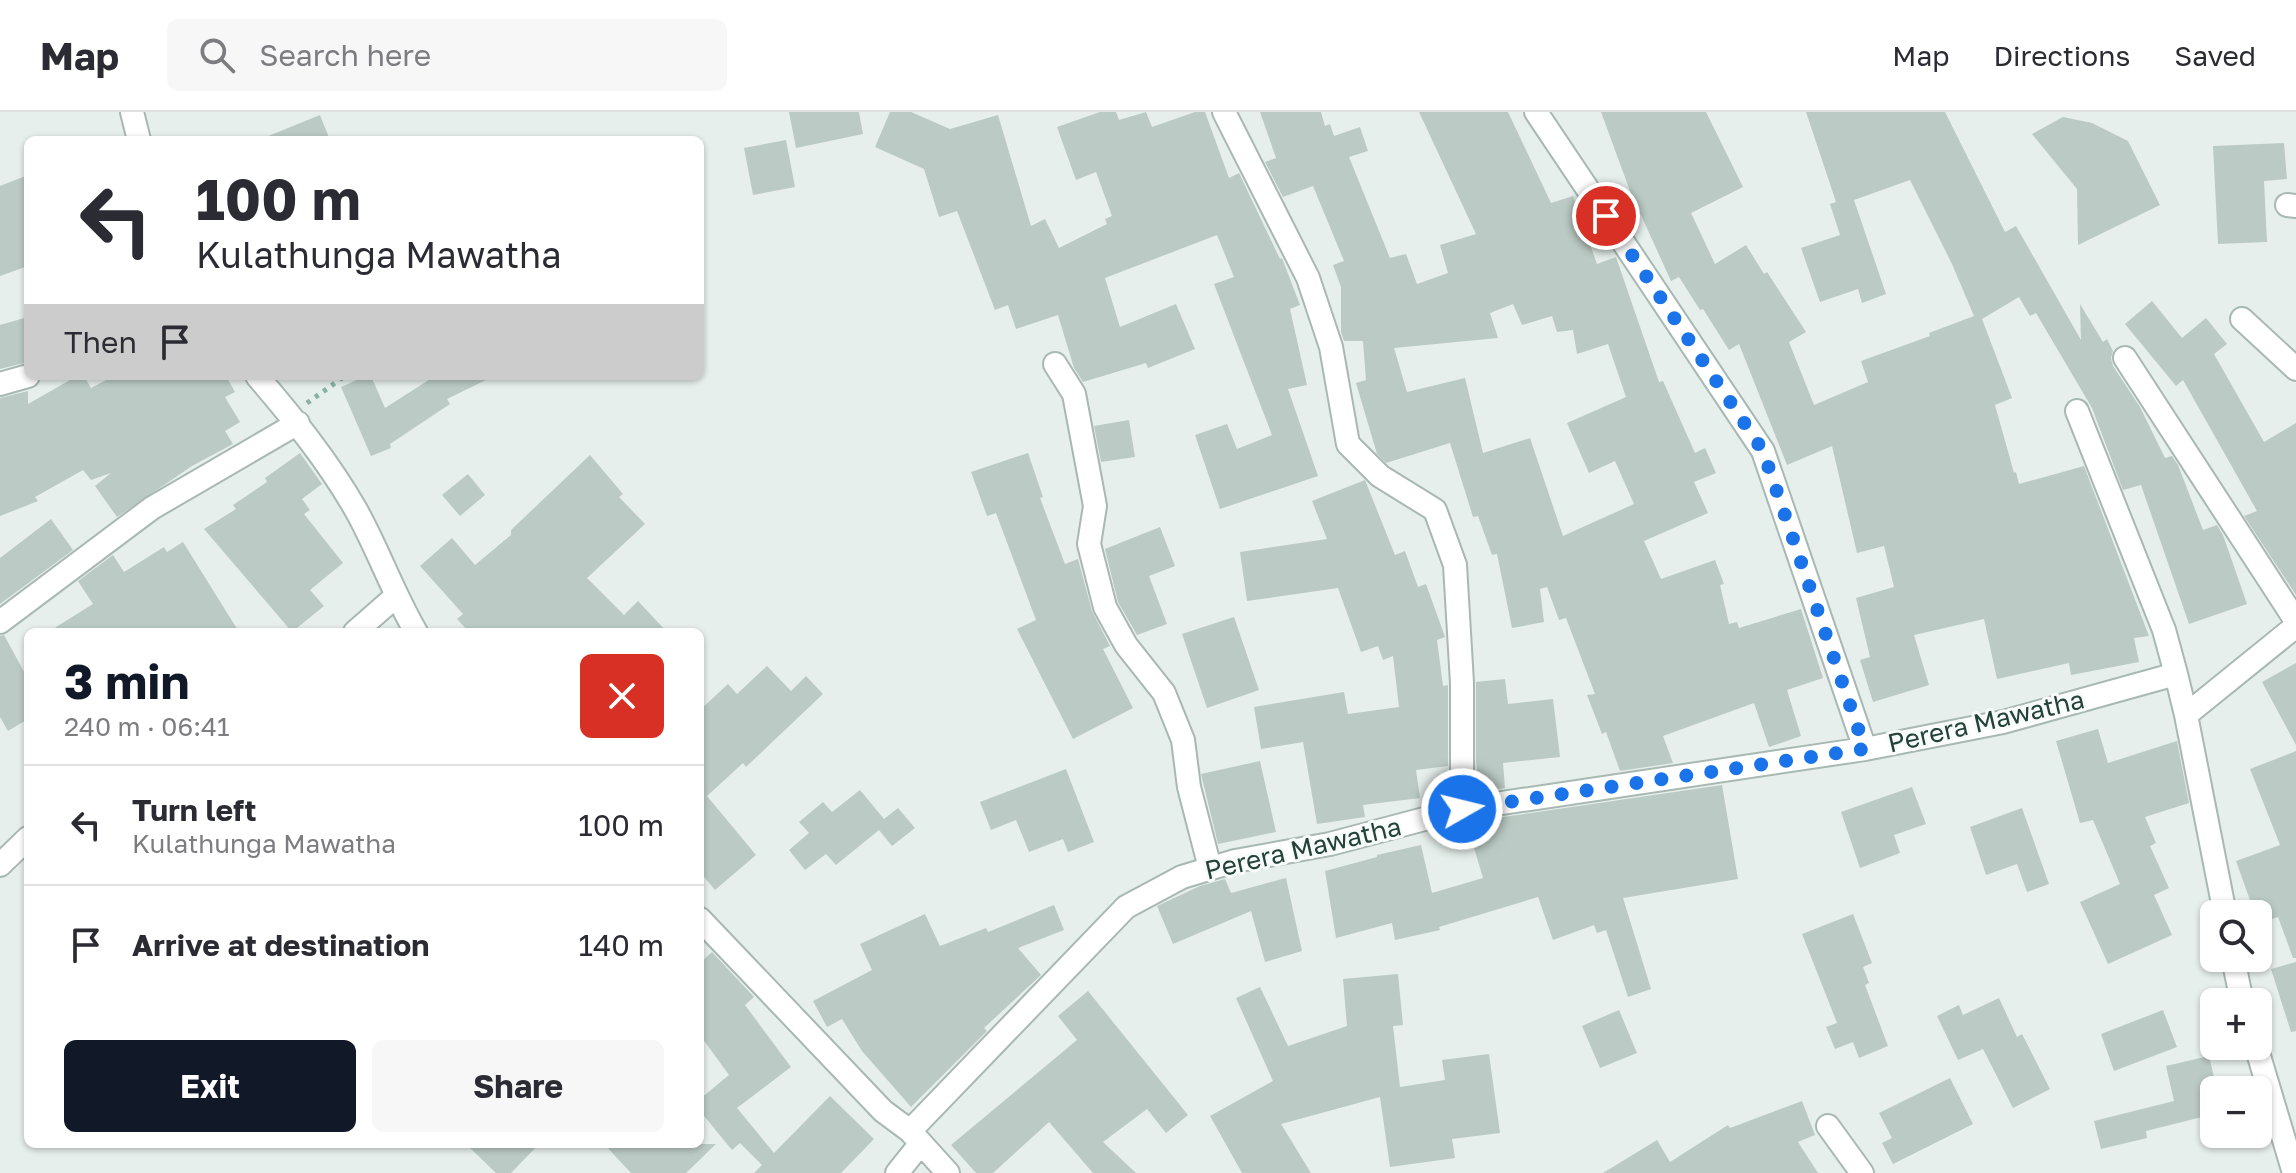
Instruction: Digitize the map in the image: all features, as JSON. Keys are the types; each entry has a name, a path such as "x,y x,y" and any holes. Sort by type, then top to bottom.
{"street":[{"path":"132,112 138,136"},
{"path":"1224,112 1308,278 1331,347 1348,444 1380,476 1435,510 1455,565 1462,683 1462,809"},
{"path":"1536,112 1763,451 1865,749"},
{"path":"2242,319 2296,369"},
{"path":"2125,358 2296,624 2186,715"},
{"path":"1055,364 1074,394 1095,506 1089,544 1105,607 1126,645 1164,693 1183,740 1189,787 1210,868"},
{"path":"0,384 24,377"},
{"path":"260,380 294,419 356,511 395,597 414,628"},
{"path":"2077,411 2164,630 2186,715 2222,900"},
{"path":"0,622 152,508 294,419"},
{"path":"360,628 395,597"},
{"name":"Perera Mawatha","path":"897,1173 919,1141 1126,907 1182,877 1210,868 1330,844 1462,809 1865,749 2003,722 2176,674"},
{"path":"0,865 24,842"},
{"path":"704,923 883,1111 919,1141 948,1173"},
{"path":"2260,1060 2294,1173"},
{"path":"1828,1126 1862,1173"}],"path":[{"path":"294,419 340,380"}],"building":[{"path":"789,112 859,112 863,134 796,148"},
{"path":"890,112 911,112 950,129 998,115 1031,226 1045,219 1059,248 1107,224 1105,219 1112,216 1096,172 1076,180 1057,127 1100,112 1116,112 1119,120 1146,112 1152,127 1195,112 1205,112 1229,178 1239,173 1282,258 1300,305 1290,309 1307,385 1288,389 1318,476 1220,509 1195,435 1227,424 1237,449 1272,435 1214,284 1234,277 1217,235 1105,278 1120,327 1176,304 1195,349 1148,368 1146,363 1083,382 1074,368 1058,315 1016,329 1008,305 995,310 957,211 939,217 924,169 875,147"},
{"path":"1260,112 1321,112 1325,126 1330,124 1334,136 1360,127 1368,151 1349,157 1390,258 1406,254 1417,284 1448,273 1440,245 1476,234 1419,112 1508,112 1551,203 1573,196 1597,264 1616,257 1659,382 1663,381 1695,453 1705,448 1716,473 1694,482 1708,513 1644,541 1661,579 1715,560 1724,584 1720,585 1729,624 1737,622 1739,628 1801,609 1823,678 1787,690 1801,736 1769,747 1754,703 1663,736 1673,763 1620,771 1606,732 1602,734 1587,695 1595,694 1566,618 1559,620 1547,587 1540,589 1544,622 1512,628 1497,554 1492,555 1478,516 1473,517 1450,443 1386,463 1377,454 1356,383 1366,380 1363,341 1344,341 1341,332 1341,287 1333,265 1344,261 1313,186 1283,197 1265,162 1276,158","holes":["1513,304 1522,325 1552,316 1557,332 1573,330 1577,354 1608,344 1626,397 1567,423 1589,473 1615,461 1634,504 1563,536 1530,438 1483,453 1465,378 1407,392 1394,348 1498,338 1490,313"]},
{"path":"1601,112 1706,112 1743,187 1691,213 1715,264 1746,245 1806,332 1789,342 1814,405 1868,382 1861,361 1974,316 1910,180 1854,200 1886,294 1862,303 1858,289 1820,302 1801,248 1840,235 1830,204 1836,202 1806,112 1945,112 2005,232 2016,226 2081,340 2080,304 2103,342 2107,339 2113,351 2113,366 2140,407 2165,458 2172,456 2178,465 2203,530 2217,525 2223,535 2247,604 2189,624 2141,485 2123,490 2092,408 2036,313 2030,316 2019,297 1982,319 2012,398 1995,405 2014,473 2019,484 2084,466 2149,636 2134,638 2139,662 2071,675 2069,663 1997,679 1984,619 1914,635 1929,685 1873,702 1860,660 1870,657 1856,598 1894,587 1884,546 1857,553 1832,446 1787,465 1739,344 1729,350 1679,277 1671,281 1630,191"},
{"path":"320,115 328,136 268,136"},
{"path":"2063,117 2092,123 2128,141 2160,205 2078,245 2077,189 2032,134"},
{"path":"786,140 795,187 753,195 744,148"},
{"path":"2284,143 2287,179 2264,181 2267,242 2218,244 2213,146"},
{"path":"24,177 24,267 0,276 0,186"},
{"path":"2152,301 2182,338 2206,318 2227,344 2214,354 2264,442 2296,423 2296,595 2244,516 2257,511 2183,380 2176,386 2125,324"},
{"path":"24,318 24,363 0,369 0,325"},
{"path":"70,380 86,380 91,388 106,380 228,380 235,392 225,397 240,422 225,431 233,444 192,466 117,517 95,486 111,473 91,480 83,470 35,497 38,501 0,516 0,398 28,391 28,404"},
{"path":"357,380 373,380 385,408 429,380 486,380 447,399 450,404 390,444 391,448 371,456 341,387"},
{"path":"1129,420 1135,457 1101,462 1094,426"},
{"path":"300,453 322,484 302,499 310,510 304,514 343,563 310,590 324,606 297,628 289,628 204,529 236,509 233,505 267,482 265,478"},
{"path":"1028,453 1043,497 1040,498 1065,564 1078,559 1092,611 1110,646 1103,649 1133,708 1073,739 1017,629 1036,620 996,513 987,516 971,472"},
{"path":"590,455 623,494 619,497 645,524 587,578 624,615 638,601 663,628 465,628 457,619 463,614 420,566 452,538 475,565 511,535 511,530"},
{"path":"468,474 485,495 460,516 442,495"},
{"path":"1365,480 1395,555 1405,551 1418,587 1426,584 1445,637 1437,640 1443,686 1448,685 1448,766 1416,770 1420,798 1363,805 1365,817 1317,824 1303,742 1261,749 1254,707 1344,692 1348,714 1399,707 1393,656 1383,660 1378,646 1361,652 1338,588 1247,601 1240,552 1327,539 1312,501"},
{"path":"51,519 73,550 0,604 0,558"},
{"path":"1160,527 1175,566 1149,576 1167,624 1137,635 1118,602 1105,549"},
{"path":"183,542 237,628 54,628 93,604 78,581 113,555 124,572 164,547 167,552"},
{"path":"1234,617 1259,690 1207,708 1182,634"},
{"path":"4,635 24,672 24,721 8,731 0,717 0,636"},
{"path":"2296,663 2296,745 2262,682"},
{"path":"767,666 791,691 806,676 823,694 746,767 743,763 707,796 756,855 715,890 704,877 704,706 728,684 737,694"},
{"path":"1505,679 1508,704 1553,699 1560,757 1503,763 1505,788 1480,792 1476,762 1476,682"},
{"path":"2098,729 2108,763 2177,741 2189,803 2145,817 2156,843 2150,846 2169,888 2154,895 2172,935 2108,964 2080,902 2120,884 2093,820 2080,823 2056,741"},
{"path":"2296,751 2296,958 2293,958 2278,917 2272,919 2272,900 2250,900 2236,861 2280,845 2250,769"},
{"path":"1260,761 1276,832 1218,844 1201,774"},
{"path":"1066,769 1094,842 1068,852 1063,839 1029,852 1016,820 991,830 980,802"},
{"path":"1722,785 1738,879 1623,898 1651,989 1628,997 1606,930 1597,933 1594,925 1553,940 1538,897 1439,927 1440,930 1395,940 1392,923 1336,938 1325,871 1421,845 1432,893 1483,878 1469,831 1484,827 1483,820"},
{"path":"1912,787 1926,824 1894,835 1900,853 1860,868 1841,812"},
{"path":"860,790 884,819 898,808 915,828 892,846 879,830 836,865 826,854 805,870 789,850 809,833 799,822 823,802 832,812"},
{"path":"2022,808 2049,884 2027,892 2017,864 1986,875 1970,827"},
{"path":"1286,878 1302,951 1265,962 1251,911 1173,944 1157,906 1200,886 1225,879 1231,893"},
{"path":"1054,905 1064,930 1018,948 1041,975 984,1028 987,1031 911,1107 862,1051 842,1019 827,1027 813,1001 872,970 860,944 925,914 940,946 986,928 988,932"},
{"path":"1853,914 1872,963 1863,967 1869,983 1865,985 1888,1046 1859,1058 1853,1042 1835,1049 1826,1027 1837,1023 1802,934"},
{"path":"712,952 754,997 745,1005 791,1067 737,1108 774,1153 830,1096 874,1139 841,1173 754,1173 762,1165 740,1143 732,1150 704,1116 704,1096 729,1075 704,1041 704,959"},
{"path":"2296,962 2296,1031 2291,1032 2272,969"},
{"path":"1398,974 1403,1025 1393,1026 1400,1087 1445,1080 1442,1060 1489,1054 1500,1133 1452,1139 1455,1158 1390,1167 1380,1097 1281,1124 1311,1173 1242,1173 1210,1116 1273,1081 1236,998 1260,987 1288,1046 1347,1026 1343,979"},
{"path":"1088,991 1188,1115 1166,1133 1147,1109 1103,1142 1136,1173 1093,1173 1049,1122 993,1173 976,1173 951,1145 1077,1040 1058,1016"},
{"path":"1999,998 2017,1037 2022,1034 2050,1089 2013,1108 1983,1049 1958,1060 1937,1016 1959,1005 1963,1015"},
{"path":"1619,1010 1637,1053 1600,1068 1582,1026"},
{"path":"2163,1010 2177,1047 2114,1071 2101,1034"},
{"path":"2200,1058 2210,1060 2214,1076 2200,1076 2200,1118 2146,1131 2147,1138 2101,1149 2094,1121 2174,1101 2166,1066"},
{"path":"1950,1078 1973,1124 1893,1164 1882,1143 1892,1138 1879,1113"},
{"path":"1802,1101 1815,1135 1798,1142 1818,1173 1603,1173 1657,1140 1670,1162 1728,1125 1730,1128"},
{"path":"704,1144 716,1144 686,1173 631,1173 608,1148 704,1148"},
{"path":"470,1148 535,1148 511,1173 496,1173"}],"route":[{"path":"1462,809 1865,749 1763,451 1606,216"}]}
